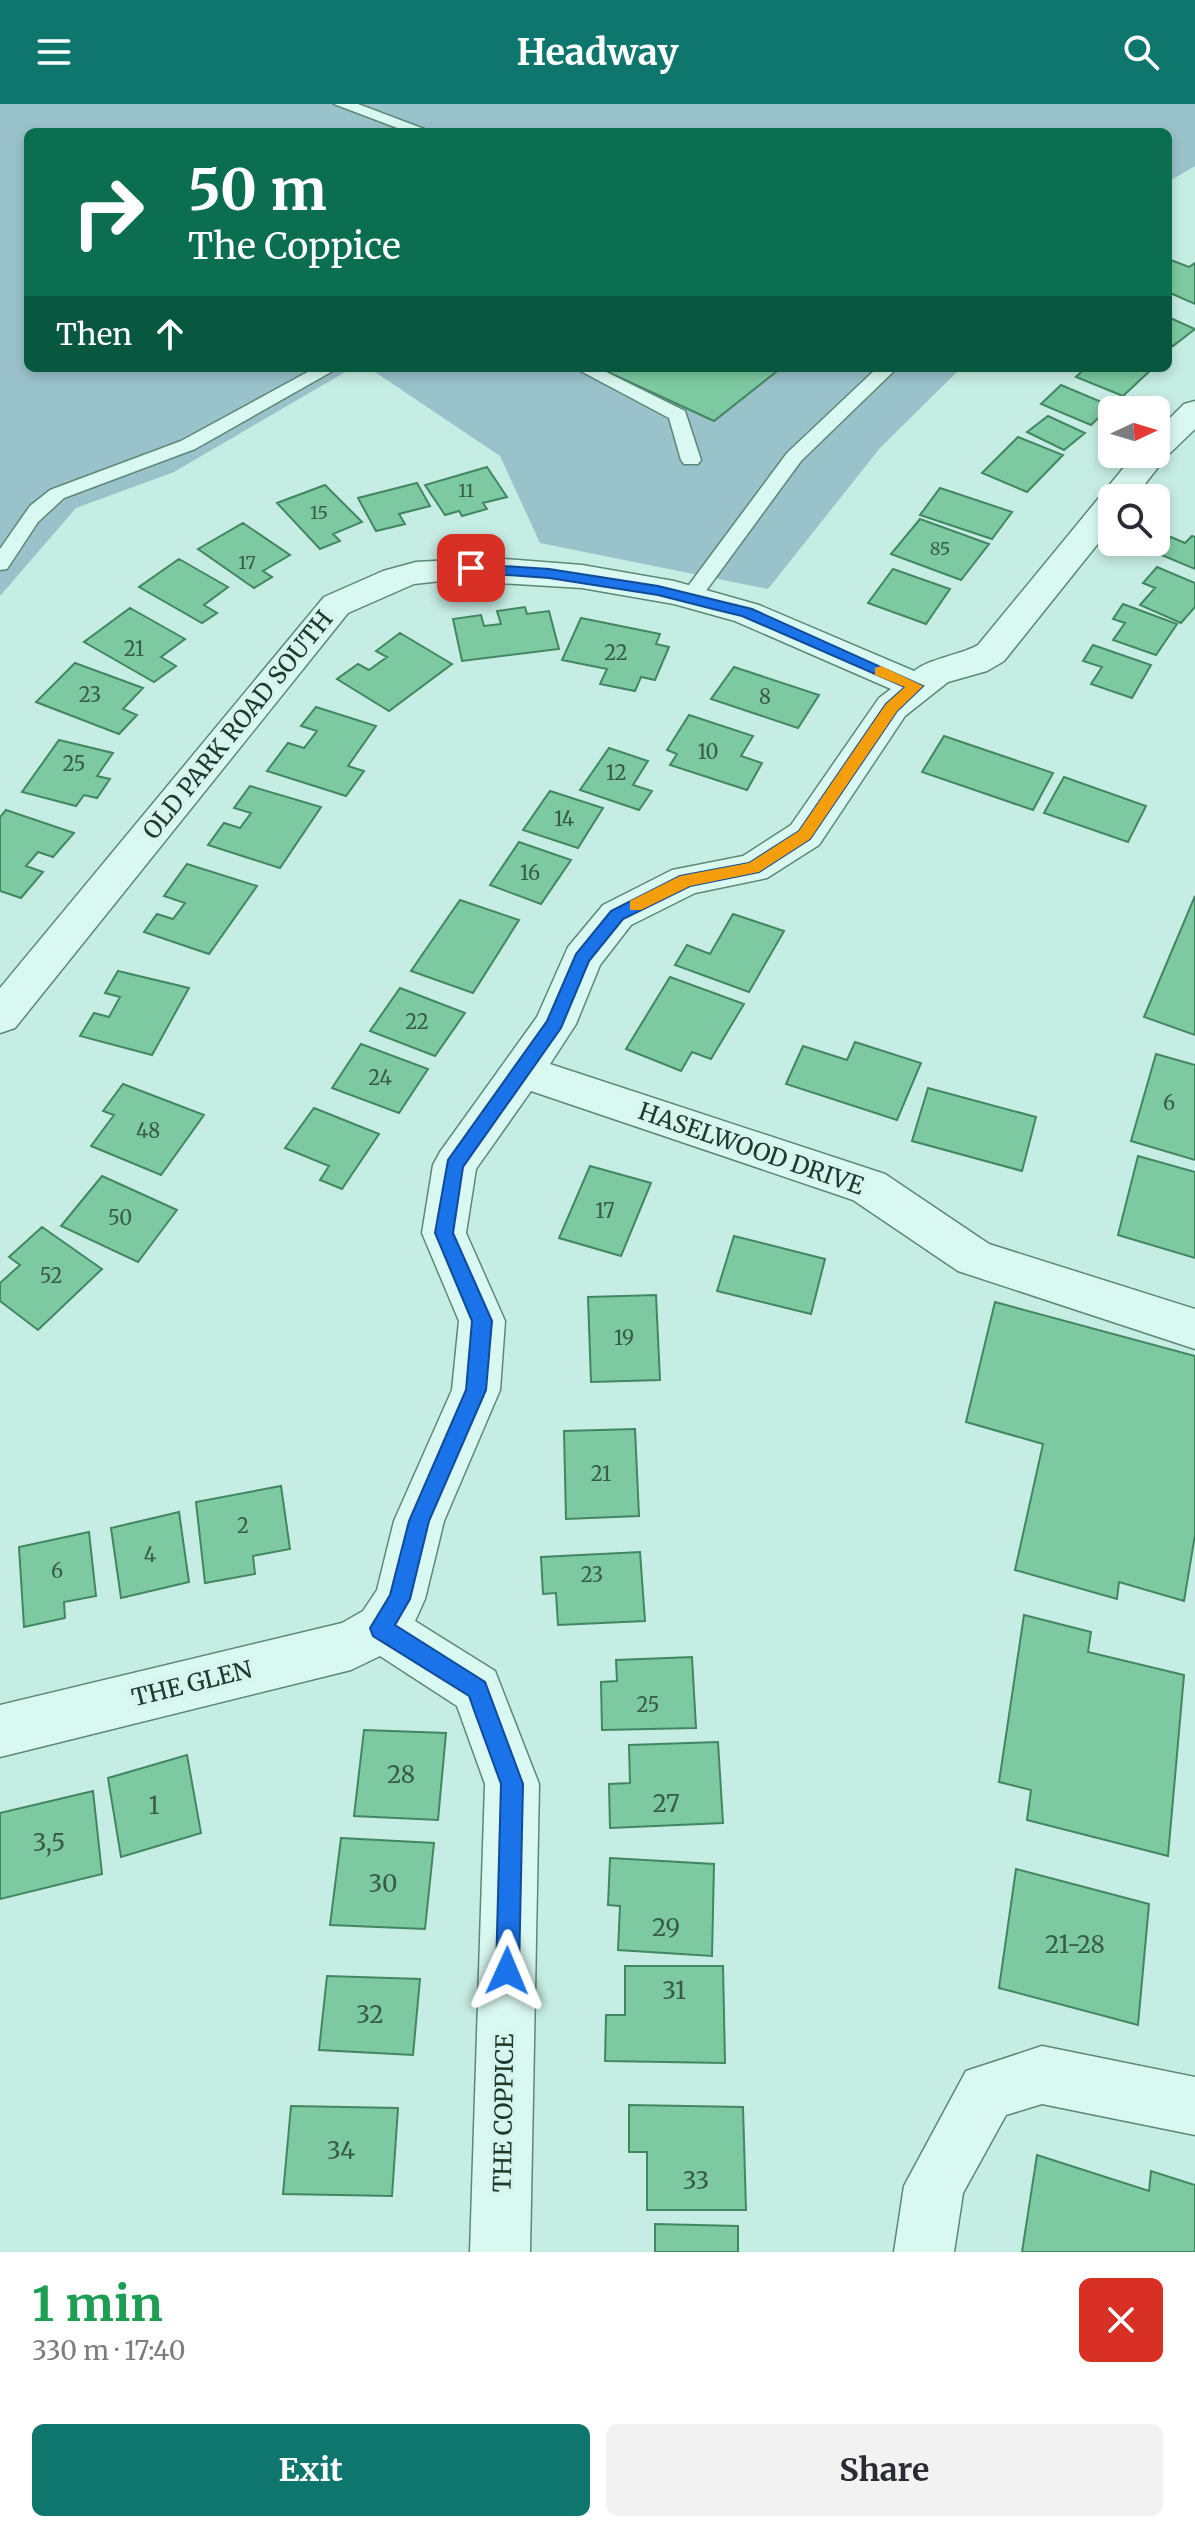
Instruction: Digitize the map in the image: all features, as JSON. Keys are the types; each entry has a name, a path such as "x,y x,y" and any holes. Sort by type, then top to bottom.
{"street":[{"path":"1170,436 1195,411"},
{"path":"1128,484 1141,468"},
{"path":"381,1628 400,1599 419,1521 476,1390 482,1321 444,1233 455,1165 555,1024 582,958 617,915 686,880 753,868 805,835 892,707 915,686 936,673 974,663 991,653 1098,521"},
{"name":"OLD PARK ROAD SOUTH","path":"0,1017 336,605 414,573 471,568 549,574 690,598 747,613 915,686"},
{"name":"HASELWOOD DRIVE","path":"522,1071 869,1187 974,1258 1195,1329"},
{"name":"THE GLEN","path":"0,1731 351,1645 381,1628"},
{"name":"THE COPPICE","path":"381,1628 477,1689 512,1784 500,2252"},
{"path":"924,2252 934,2186 987,2092 1042,2075 1195,2106"}],"lane":[{"path":"342,104 412,128"},
{"path":"0,564 41,506 63,492 113,469 136,466 168,454 238,421 322,372"},
{"path":"592,372 678,415 691,460"},
{"path":"690,598 794,457 884,372"}],"shaded area":[{"path":"0,104 1195,104 1195,166 1172,180 1172,128 24,128 24,372 345,372 174,472 76,508 0,596"},
{"path":"375,372 957,372 880,448 768,589 540,543 500,456"}],"building":[{"path":"1172,261 1189,267 1195,263 1195,304 1172,294"},
{"path":"1172,319 1195,329 1173,346"},
{"path":"608,372 776,372 714,421"},
{"path":"1081,372 1149,372 1123,396 1076,377"},
{"path":"1061,385 1098,401 1098,418 1091,425 1041,404"},
{"path":"1048,416 1085,433 1064,450 1027,432"},
{"path":"1018,437 1063,455 1027,492 982,473"},
{"path":"487,467 507,497 483,503 487,509 462,516 459,511 445,515 425,485"},
{"path":"417,483 430,506 399,514 405,524 376,531 358,498"},
{"path":"325,485 362,522 333,534 340,541 320,549 277,503"},
{"path":"940,488 1012,512 992,539 920,515"},
{"path":"920,519 989,544 961,580 891,554"},
{"path":"243,523 290,555 263,571 272,577 254,588 198,549"},
{"path":"1192,536 1195,537 1195,569 1164,556 1170,556 1171,537 1185,543"},
{"path":"179,559 228,587 204,605 217,613 202,623 139,587"},
{"path":"1157,567 1195,583 1195,607 1181,623 1140,605 1155,588 1143,583"},
{"path":"893,569 950,589 926,624 868,603"},
{"path":"1123,604 1177,624 1156,655 1113,640 1125,623 1113,619"},
{"path":"525,607 527,614 549,611 559,649 462,661 453,619 481,615 484,626 501,624 497,611"},
{"path":"130,608 185,639 161,657 176,666 154,682 84,642"},
{"path":"581,618 660,634 656,644 669,647 655,680 641,677 635,691 600,684 607,669 562,660"},
{"path":"400,633 452,664 389,711 337,679 358,664 369,670 387,657 376,651"},
{"path":"1093,645 1151,665 1132,698 1091,684 1102,667 1083,661"},
{"path":"75,663 143,688 123,709 137,715 119,734 36,702"},
{"path":"734,667 819,695 798,728 711,699"},
{"path":"316,707 376,726 348,766 364,771 346,796 267,771 288,743 304,748 317,731 301,726"},
{"path":"689,715 753,736 741,756 762,763 747,790 670,765 677,754 667,750"},
{"path":"944,736 1053,773 1033,810 922,772"},
{"path":"59,740 113,753 97,776 110,779 97,798 84,795 76,806 22,792"},
{"path":"609,748 648,761 633,785 652,791 639,810 580,790"},
{"path":"1064,777 1146,806 1128,842 1044,813"},
{"path":"250,786 321,807 280,868 208,845 224,823 240,828 251,813 234,808"},
{"path":"550,791 603,808 578,848 523,830"},
{"path":"6,810 74,833 53,857 38,852 26,866 43,872 21,898 0,891 0,817"},
{"path":"519,842 571,860 541,904 490,885"},
{"path":"187,864 257,886 209,954 144,932 157,914 173,919 185,903 164,896"},
{"path":"1195,896 1195,1035 1144,1017"},
{"path":"460,900 519,920 473,993 411,971"},
{"path":"733,914 784,931 749,992 675,965 687,945 710,954"},
{"path":"118,971 189,988 152,1055 80,1036 94,1013 109,1017 120,997 105,993"},
{"path":"670,977 744,1004 711,1059 692,1052 681,1071 626,1049"},
{"path":"400,988 465,1013 435,1056 370,1031"},
{"path":"855,1042 921,1063 897,1120 786,1084 803,1046 847,1060"},
{"path":"361,1044 428,1069 399,1113 332,1088"},
{"path":"1156,1054 1195,1065 1195,1160 1131,1141"},
{"path":"123,1084 204,1115 161,1175 91,1146 114,1115 103,1111"},
{"path":"928,1088 1036,1117 1022,1171 912,1141"},
{"path":"314,1108 379,1134 342,1189 320,1180 329,1166 285,1148"},
{"path":"1138,1156 1195,1172 1195,1258 1118,1235"},
{"path":"590,1166 651,1183 621,1256 559,1238"},
{"path":"102,1176 177,1210 138,1262 61,1226"},
{"path":"42,1227 102,1269 38,1330 0,1301 0,1283 20,1265 9,1257"},
{"path":"734,1236 825,1259 811,1314 717,1291"},
{"path":"656,1295 660,1380 591,1382 588,1297"},
{"path":"995,1302 1195,1356 1195,1535 1184,1601 1119,1582 1117,1599 1015,1570 1043,1444 966,1422"},
{"path":"635,1429 639,1516 566,1519 564,1431"},
{"path":"281,1486 290,1549 253,1556 255,1574 205,1583 196,1502"},
{"path":"179,1512 189,1582 121,1598 111,1528"},
{"path":"89,1532 96,1596 64,1602 65,1618 24,1627 19,1547"},
{"path":"640,1552 645,1621 558,1625 556,1593 543,1594 541,1557"},
{"path":"1024,1615 1091,1632 1088,1652 1184,1675 1168,1856 1027,1820 1031,1790 999,1782"},
{"path":"692,1657 696,1728 602,1730 601,1682 617,1681 616,1660"},
{"path":"364,1730 446,1733 438,1820 354,1816"},
{"path":"718,1742 723,1823 610,1828 609,1784 630,1783 629,1745"},
{"path":"187,1755 201,1833 121,1857 108,1778"},
{"path":"93,1791 102,1874 0,1899 0,1813"},
{"path":"341,1838 434,1843 425,1929 330,1925"},
{"path":"610,1858 714,1864 712,1956 618,1950 620,1906 608,1905"},
{"path":"1016,1869 1149,1904 1138,2025 999,1988"},
{"path":"625,1966 723,1966 725,2063 605,2061 606,2015 625,2015"},
{"path":"327,1976 420,1979 413,2055 319,2050"},
{"path":"629,2105 743,2107 746,2210 647,2210 647,2152 629,2152"},
{"path":"291,2106 398,2108 392,2196 283,2194"},
{"path":"1037,2155 1149,2191 1151,2171 1195,2185 1195,2252 1022,2252"},
{"path":"655,2224 738,2226 738,2252 655,2252"}],"slow traffic":[{"path":"635,906 686,880 753,868 805,835 892,707 915,686 881,671"}],"route":[{"path":"471,568 549,574 658,590 717,605 747,613 915,686 892,707 805,835 753,868 686,880 617,915 582,958 555,1024 455,1165 444,1233 482,1321 476,1390 419,1521 400,1599 381,1628 477,1689 486,1713 512,1784 507,1971"}]}
